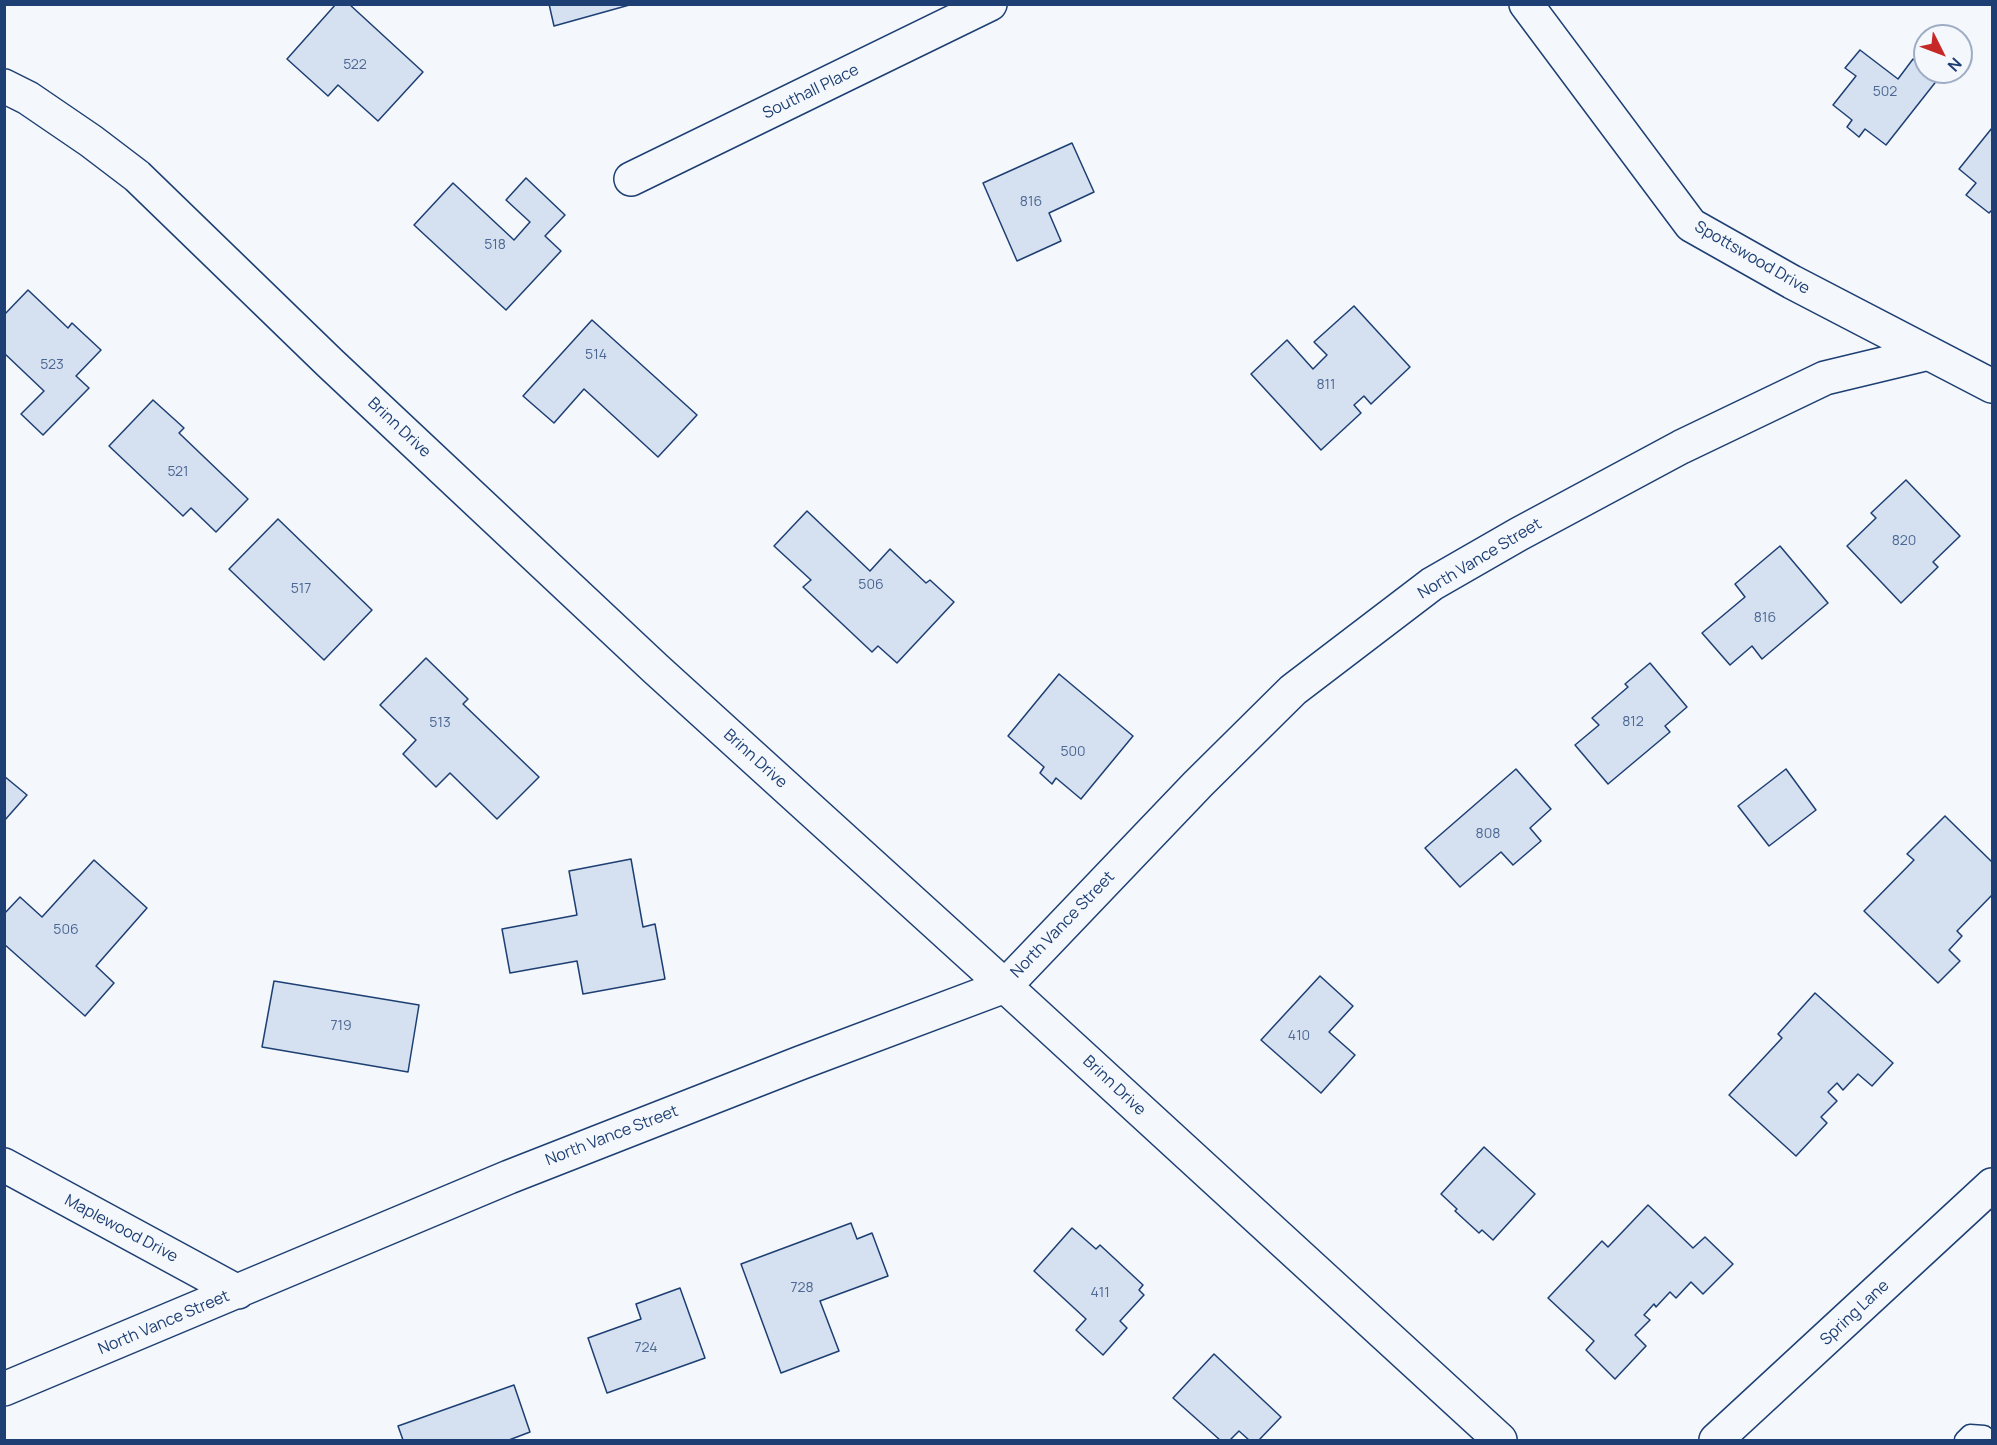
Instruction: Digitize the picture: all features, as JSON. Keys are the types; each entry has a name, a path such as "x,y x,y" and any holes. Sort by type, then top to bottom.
{"street":[{"name":"Southall Place","path":"632,179 990,4"},
{"name":"Spottswood Drive","path":"1526,4 1691,225 1792,282 1992,386"},
{"name":"Brinn Drive","path":"4,86 46,110 137,176 330,363 648,661 1500,1440"},
{"name":"North Vance Street","path":"4,1389 509,1177 800,1063 1005,986 1198,784 1293,690 1432,584 1519,534 1681,447 1826,378 1929,353"},
{"name":"Maplewood Drive","path":"4,1165 238,1292"},
{"name":"Spring Lane","path":"1716,1440 1992,1185"}],"lane":[{"path":"1964,1440 1971,1434 1984,1435"}],"building":[{"path":"336,4 349,4 423,72 378,121 338,85 328,96 287,59"},
{"path":"549,4 633,4 554,26"},
{"path":"1860,50 1898,79 1913,59 1913,84 1934,84 1886,145 1865,129 1859,137 1847,127 1852,120 1833,105 1856,76 1845,68"},
{"path":"1992,128 1992,210 1989,213 1966,195 1976,183 1959,169"},
{"path":"1072,143 1094,192 1049,213 1061,241 1017,261 983,183"},
{"path":"526,178 565,215 545,236 561,251 506,310 414,225 453,183 514,240 530,222 506,200"},
{"path":"28,290 68,328 72,323 101,350 76,376 89,388 43,435 21,414 44,391 4,353 4,315"},
{"path":"1354,306 1410,367 1371,404 1364,396 1354,405 1361,413 1321,450 1251,374 1287,340 1313,369 1327,355 1314,342"},
{"path":"592,320 697,415 658,457 584,389 554,423 523,396"},
{"path":"153,400 184,428 179,433 248,499 216,532 191,508 183,516 109,446"},
{"path":"1906,480 1960,536 1933,562 1938,567 1901,603 1847,546 1876,518 1871,513"},
{"path":"807,511 870,571 890,549 926,583 930,580 954,602 897,663 878,646 872,652 803,587 811,580 774,546"},
{"path":"278,519 372,610 324,660 229,569"},
{"path":"1780,546 1828,603 1762,659 1752,646 1730,665 1702,633 1745,597 1735,584"},
{"path":"426,658 468,699 463,704 539,777 497,819 450,773 436,787 403,754 416,740 380,705"},
{"path":"1650,663 1687,707 1665,726 1670,732 1608,784 1575,745 1599,725 1592,718 1628,687 1625,684"},
{"path":"1059,674 1133,736 1081,799 1056,778 1052,784 1040,773 1044,767 1008,736"},
{"path":"1516,769 1551,809 1530,828 1541,841 1513,865 1501,852 1460,887 1425,848"},
{"path":"1786,769 1816,810 1769,846 1738,806"},
{"path":"4,776 27,795 4,821"},
{"path":"1945,816 1992,862 1992,895 1957,931 1962,936 1949,950 1960,961 1938,983 1864,911 1914,860 1907,854"},
{"path":"631,859 643,927 655,924 665,979 583,994 577,961 510,973 502,929 577,915 569,871"},
{"path":"94,860 147,908 96,966 114,983 85,1016 4,944 4,914 20,897 42,917"},
{"path":"1320,976 1353,1006 1329,1032 1355,1055 1321,1093 1261,1040"},
{"path":"274,981 419,1005 408,1072 262,1047"},
{"path":"1815,993 1893,1063 1872,1086 1858,1074 1843,1090 1837,1083 1828,1092 1837,1101 1821,1117 1827,1123 1796,1156 1729,1095 1782,1038 1778,1034"},
{"path":"1484,1147 1535,1194 1493,1240 1482,1230 1479,1233 1455,1211 1457,1209 1441,1194"},
{"path":"1648,1205 1693,1248 1705,1237 1733,1264 1703,1294 1691,1282 1676,1298 1670,1292 1656,1307 1654,1304 1644,1315 1650,1320 1635,1335 1646,1346 1615,1379 1586,1350 1594,1341 1548,1298 1602,1241 1608,1247"},
{"path":"851,1223 857,1239 872,1233 888,1276 820,1301 839,1351 781,1373 741,1264"},
{"path":"1072,1228 1096,1249 1100,1245 1143,1285 1139,1290 1144,1295 1120,1321 1127,1328 1103,1355 1076,1330 1086,1319 1034,1271"},
{"path":"680,1288 705,1358 607,1393 588,1338 641,1319 636,1304"},
{"path":"1214,1354 1281,1417 1259,1440 1249,1440 1239,1431 1230,1440 1220,1440 1173,1398"},
{"path":"514,1385 530,1432 509,1440 403,1440 398,1426"}]}
